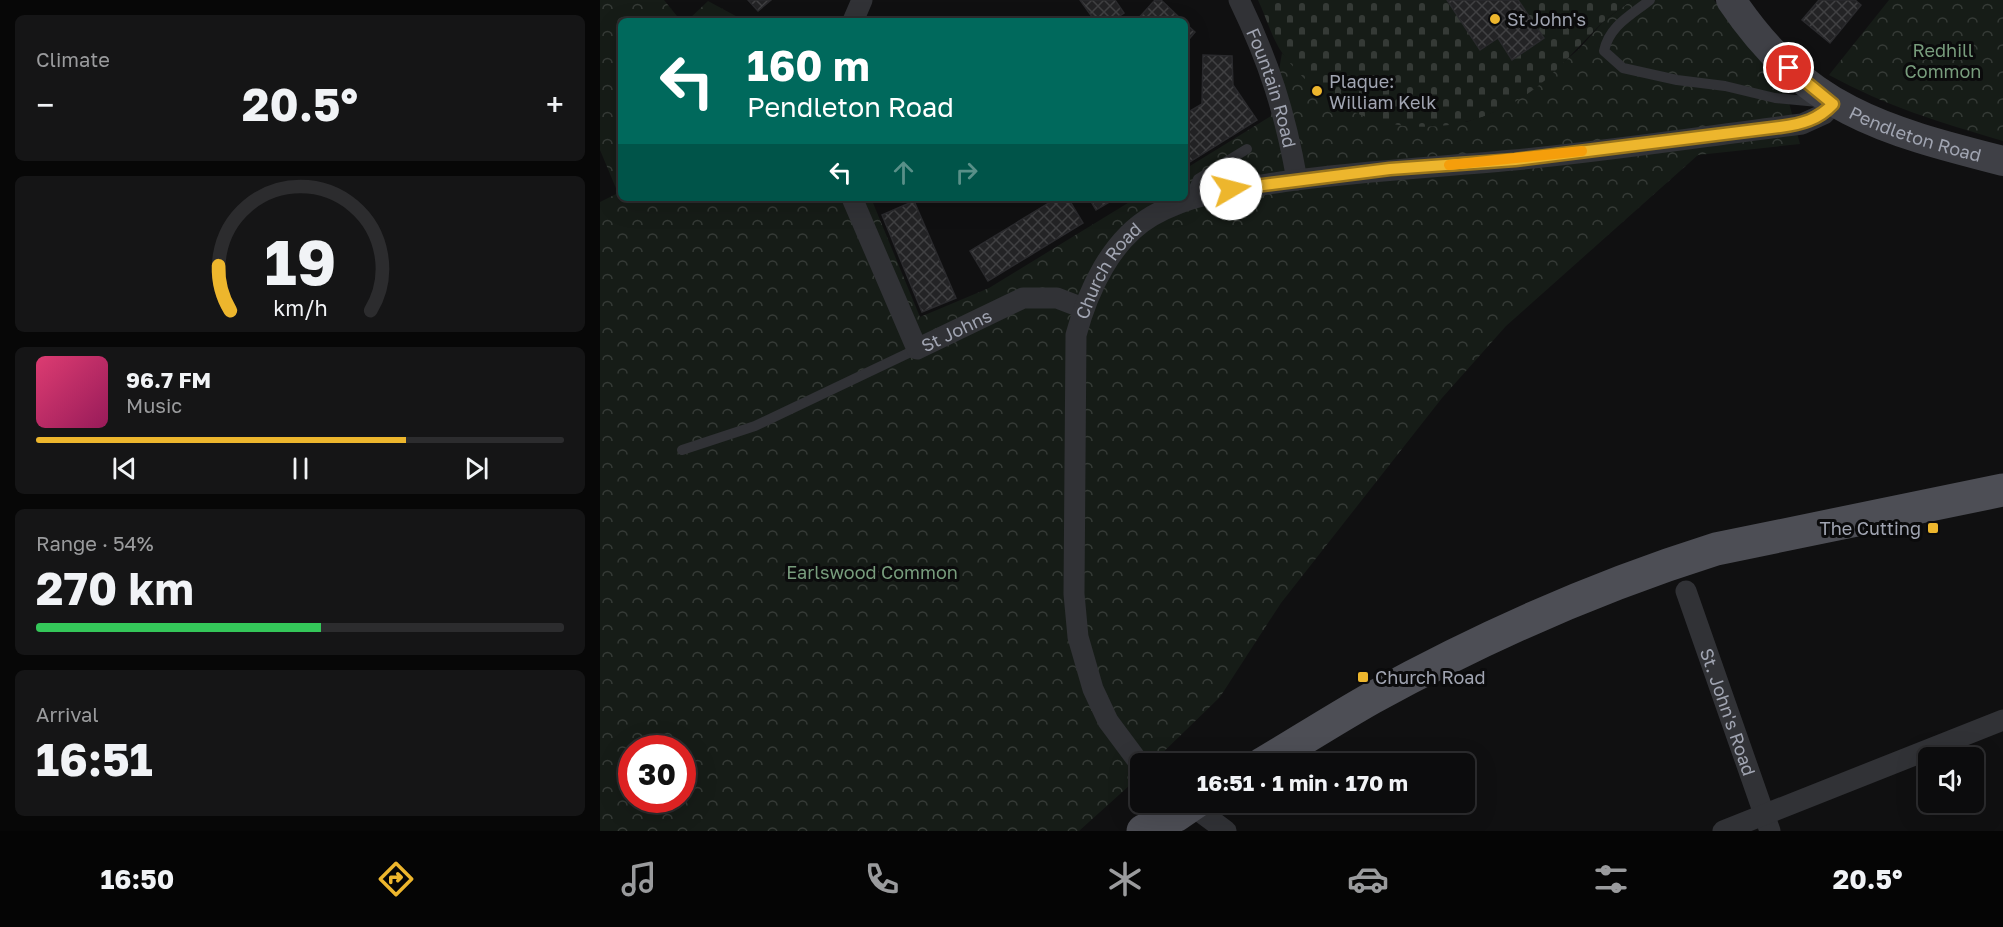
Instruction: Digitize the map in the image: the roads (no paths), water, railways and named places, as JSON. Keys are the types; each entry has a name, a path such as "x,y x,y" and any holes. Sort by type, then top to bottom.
{"main road":[{"path":"1280,753 1373,698 1538,615 1678,561 1716,549 2003,490"},
{"path":"1143,831 1180,813"}],"street":[{"path":"854,18 862,0"},
{"name":"Fountain Road","path":"1239,0 1275,84 1297,180"},
{"name":"Pendleton Road","path":"1731,0 1773,54 1833,104 1864,119 1918,139 2003,161"},
{"name":"Church Road","path":"1188,200 1231,189 1297,180 1515,160 1802,124 1824,114 1833,104"},
{"name":"St Johns","path":"853,201 917,349 1023,298 1057,298 1083,308"},
{"name":"Church Road","path":"1132,753 1108,721 1087,670 1078,638 1074,594 1076,335 1083,308 1094,285 1125,235 1153,216 1186,201"},
{"name":"St. John's Road","path":"1686,591 1766,822"},
{"path":"1723,831 1766,822 2003,720"},
{"path":"1203,813 1226,831"}],"lane":[{"path":"1650,0 1613,29 1607,39 1604,51 1623,68 1677,80 1725,86 1775,98 1833,104"},
{"path":"1188,200 1198,179 1247,149"},
{"path":"682,450 755,426 917,349"}],"place":[{"name":"St John's","path":"1495,19"},
{"name":"Plaque: William Kelk","path":"1317,91"},
{"name":"The Cutting","path":"1933,528"},
{"name":"Church Road","path":"1363,677"}],"park label":[{"name":"Redhill Common","path":"1943,60"},
{"name":"Earlswood Common","path":"872,572"}]}
